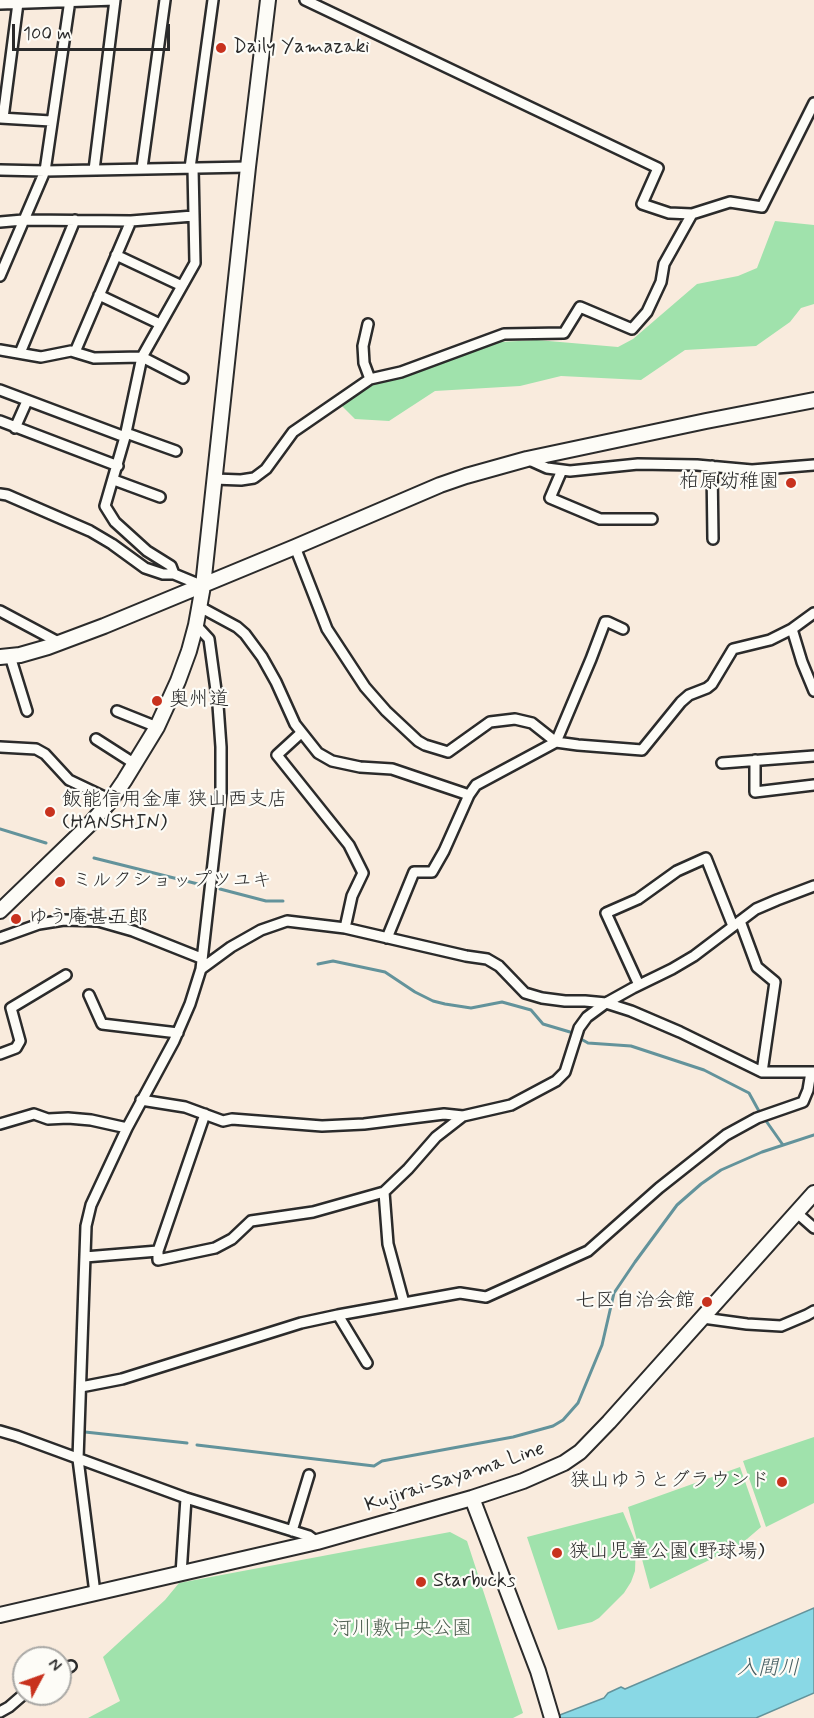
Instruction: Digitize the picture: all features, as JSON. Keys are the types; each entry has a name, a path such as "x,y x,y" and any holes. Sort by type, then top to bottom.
{"street":[{"path":"0,4 115,0 94,170"},
{"path":"142,168 165,0"},
{"path":"174,574 171,566 147,551 116,522 105,506 126,435 142,357 195,264 191,168 213,0"},
{"path":"0,911 92,823 111,800 157,727 178,681 196,625 203,586 268,0"},
{"path":"304,0 658,168 642,204 669,213 692,214 730,201 762,207 814,103"},
{"path":"0,276 45,171 69,1"},
{"path":"18,3 2,118 51,121"},
{"path":"0,170 248,167"},
{"path":"214,479 254,478 266,469 293,432 370,379 401,372 504,334 564,333 580,307 632,329 647,312 661,282 664,264 692,214"},
{"path":"0,222 23,220 131,221 193,216"},
{"path":"21,353 75,220"},
{"path":"75,352 131,221"},
{"path":"116,255 182,286"},
{"path":"99,295 160,324"},
{"path":"368,324 363,346 364,363 370,379"},
{"path":"0,350 41,357 71,351 94,358 142,357 183,378"},
{"path":"0,390 176,451"},
{"path":"15,428 27,400"},
{"path":"27,711 5,657 33,652 60,643 295,548 440,485 527,459 814,400"},
{"path":"0,421 118,466"},
{"path":"527,459 547,468 570,471 638,464 711,466 752,470 814,465"},
{"path":"711,466 713,539"},
{"path":"562,470 550,498 600,519 652,519"},
{"path":"114,480 160,497"},
{"path":"0,494 90,531 145,568 163,574 174,574 203,586"},
{"path":"295,548 327,629 365,687 418,741 448,752 490,722 516,719 532,723 556,742 578,746 642,750 681,702 689,695 712,684 733,650 770,640 792,629 814,613"},
{"path":"200,607 237,627 245,634 262,657 301,734 318,753 332,761 360,767 392,769 469,795"},
{"path":"0,611 60,643"},
{"path":"387,938 414,872 432,872 476,785 556,742 605,622 623,629"},
{"path":"95,1593 78,1458 86,1226 90,1205 141,1100 178,1033 201,969 220,793 221,747 209,639 196,625"},
{"path":"792,629 814,691"},
{"path":"117,711 157,727"},
{"path":"301,734 277,755 349,845 363,873 352,896 345,928"},
{"path":"96,740 135,764"},
{"path":"0,747 36,749 45,754 69,780 111,800"},
{"path":"722,763 814,756"},
{"path":"755,760 755,792 814,785"},
{"path":"639,985 606,912 638,898 677,871 706,858 757,967 775,982 762,1072"},
{"path":"141,1100 185,1107 223,1121 232,1119 322,1126 364,1124 444,1114 463,1116 511,1105 556,1081 566,1072 579,1028 587,1017 606,1003 694,956 756,909 814,886"},
{"path":"0,938 39,924 64,920 98,921 133,931 201,958"},
{"path":"81,1387 122,1378 301,1323 460,1293 486,1297 588,1251 659,1188 726,1135 757,1118 803,1102 813,1072 762,1072 631,1011 606,1003 565,1001 525,993 499,966 487,959 345,928 287,921 261,930 231,946 201,969"},
{"path":"0,1054 16,1048 20,1041 11,1008 66,975"},
{"path":"89,995 102,1024 178,1033"},
{"path":"0,1124 34,1114 48,1119 91,1120 127,1128"},
{"path":"205,1114 158,1251 158,1260 215,1248 232,1239 251,1221 313,1212 384,1192 436,1137 463,1116"},
{"path":"384,1192 388,1244 404,1303"},
{"name":"Kujirai-Sayama Line","path":"0,1615 317,1542 472,1498 546,1472 564,1463 580,1452 609,1422 805,1207 814,1193"},
{"path":"805,1207 814,1228"},
{"path":"85,1257 158,1251"},
{"path":"703,1318 782,1326 814,1311"},
{"path":"338,1315 367,1363"},
{"path":"0,1431 186,1498 309,1536 317,1542"},
{"path":"292,1531 309,1475"},
{"path":"181,1574 186,1498"},
{"path":"472,1498 537,1671 552,1718"}],"green space":[{"path":"775,221 814,225 814,304 801,308 790,322 756,346 685,350 641,380 561,376 520,386 435,391 389,421 355,419 342,406 372,385 500,342 537,340 618,347 633,339 697,284 738,276 757,268"},
{"name":"狭山ゆうとグラウンド","path":"814,1437 814,1503 766,1527 743,1461"},
{"path":"740,1467 761,1527 740,1545 650,1589 628,1507"},
{"path":"623,1512 636,1543 635,1571 631,1582 624,1593 599,1618 592,1622 558,1630 527,1537"},
{"name":"河川敷中央公園","path":"450,1532 467,1541 523,1713 513,1718 88,1718 120,1701 103,1657 165,1600 179,1583"}],"water":[{"name":"入間川","path":"814,1608 814,1693 756,1718 552,1718 604,1698 608,1693 621,1687 625,1689"}],"waterway":[{"path":"0,829 46,843"},
{"path":"94,858 198,884"},
{"path":"220,889 266,901 283,901"},
{"path":"318,964 333,961 385,972 415,992 445,1004 471,1008 502,1002 531,1010 543,1024 570,1032"},
{"path":"581,1039 588,1043 631,1046 704,1070 749,1093 760,1113"},
{"path":"764,1118 783,1145"},
{"path":"197,1445 374,1466 382,1461 513,1437 553,1426 563,1420 578,1403 602,1345 614,1293 677,1205 721,1170 762,1152 814,1135"},
{"path":"85,1432 187,1443"}],"place":[{"name":"Daily Yamazaki","path":"221,48"},
{"name":"柏原幼稚園","path":"791,483"},
{"name":"奥州道","path":"157,701"},
{"name":"飯能信用金庫 狭山西支店 (HANSHIN)","path":"50,812"},
{"name":"ミルクショップツユキ","path":"60,882"},
{"name":"ゆう庵甚五郎","path":"16,919"},
{"name":"七区自治会館","path":"707,1302"},
{"name":"狭山ゆうとグラウンド","path":"782,1482"},
{"name":"狭山児童公園(野球場)","path":"557,1553"},
{"name":"Starbucks","path":"421,1582"}]}
